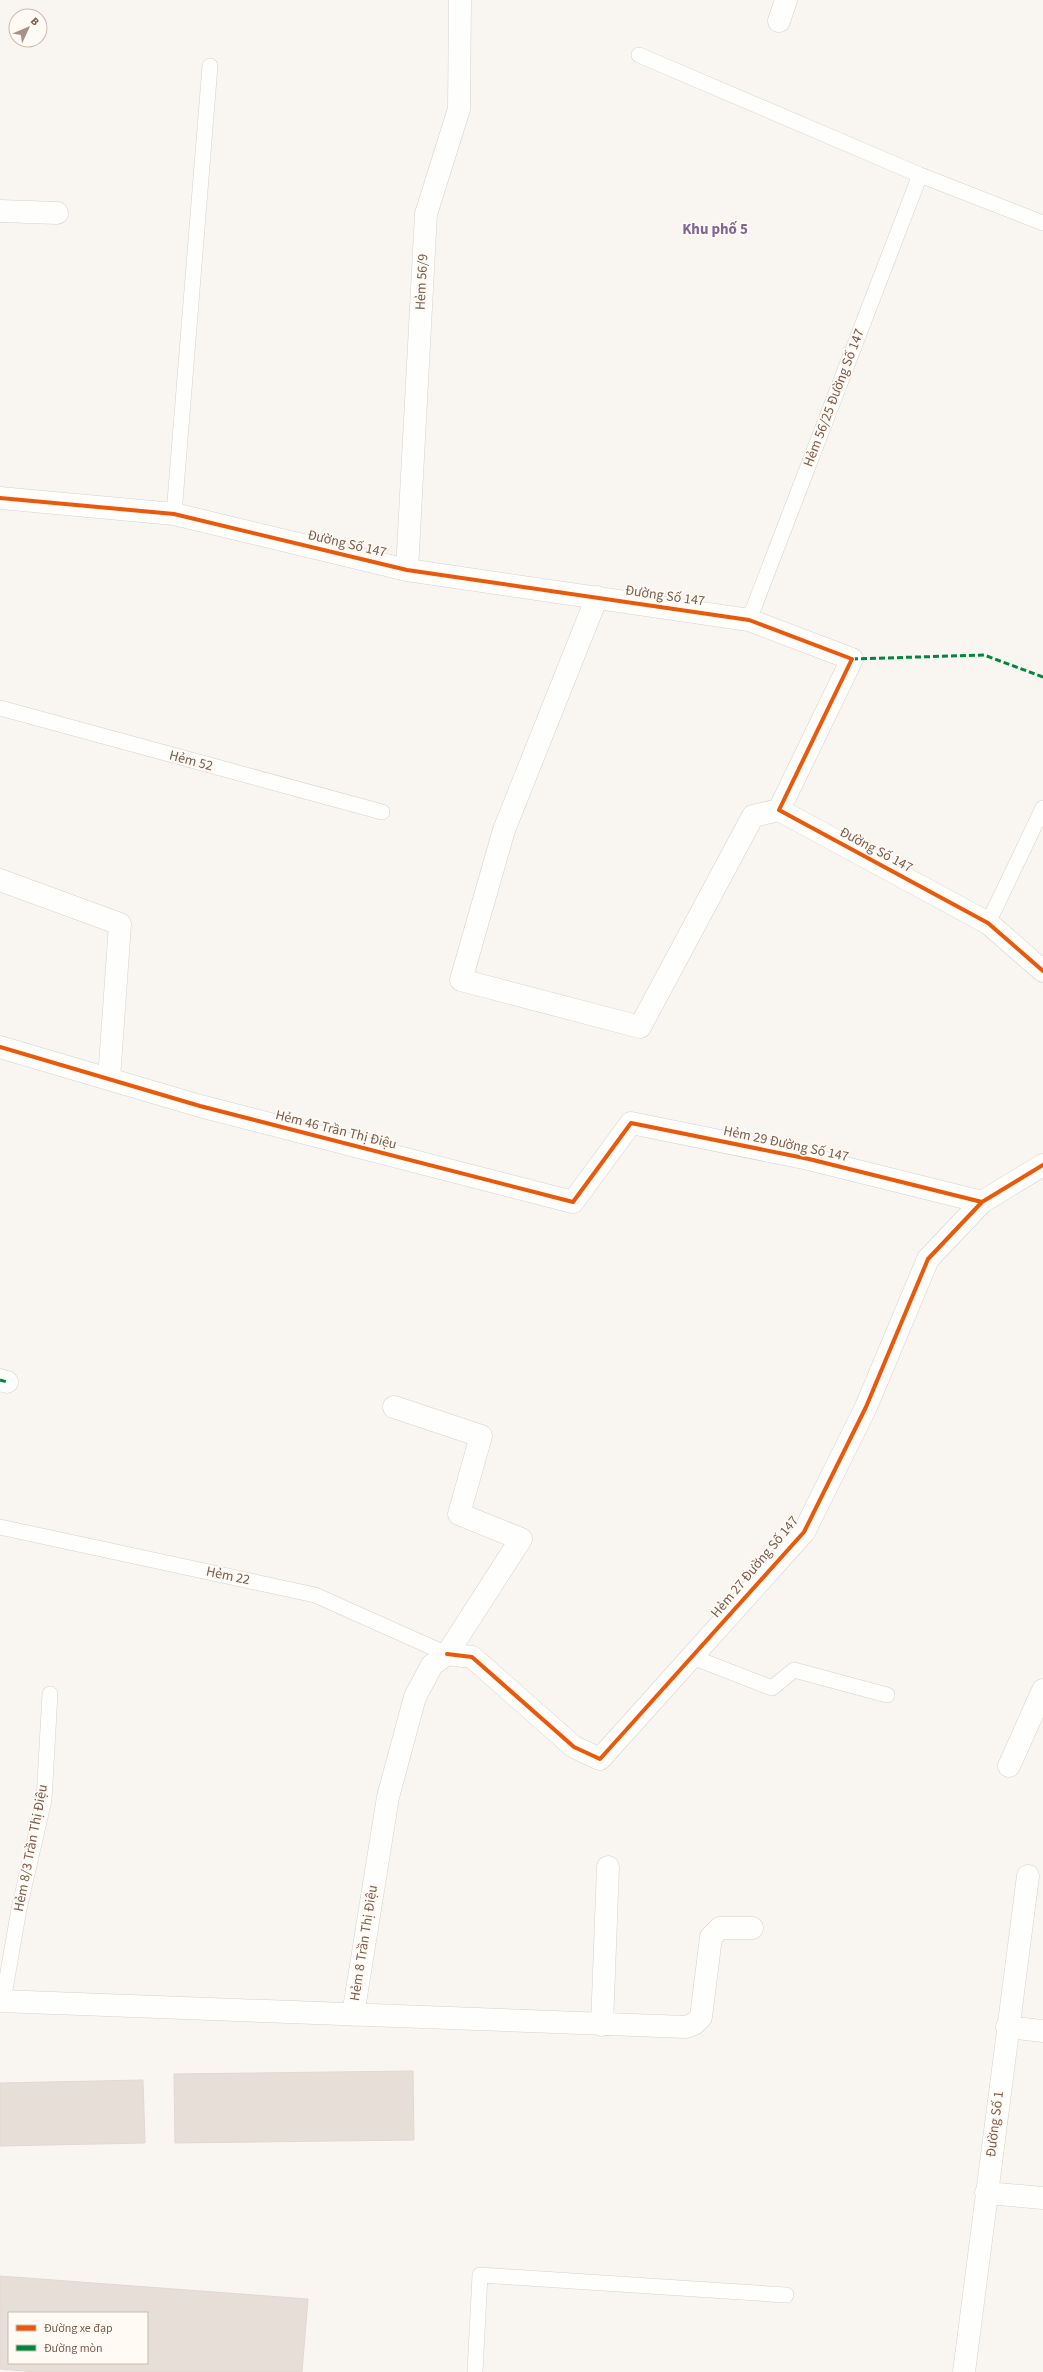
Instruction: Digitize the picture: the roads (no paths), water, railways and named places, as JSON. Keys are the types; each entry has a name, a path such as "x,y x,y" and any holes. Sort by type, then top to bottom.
{"street":[{"name":"Hẻm 56/9","path":"407,570 426,214 459,109 460,0"},
{"path":"779,21 786,0"},
{"path":"0,212 56,213"},
{"name":"Đường Số 147","path":"0,498 174,514 407,570 749,620 852,659 779,810 988,924 1043,971"},
{"path":"597,597 504,830 461,980 640,1027 753,816 779,810"},
{"path":"0,880 120,924 109,1079"},
{"name":"Hẻm 46 Trần Thị Điệu","path":"0,1047 200,1106 573,1202 631,1123"},
{"name":"Hẻm 29 Đường Số 147","path":"631,1123 809,1159 982,1202"},
{"path":"982,1202 1043,1164"},
{"name":"Hẻm 27 Đường Số 147","path":"447,1654 472,1657 574,1747 600,1759 804,1532 866,1407 928,1259 982,1202"},
{"name":"Hẻm 8 Trần Thị Điệu","path":"2,2001 353,2014 388,1797 415,1697 432,1665 447,1654 521,1539 459,1514 481,1436 394,1407"},
{"path":"1009,1766 1043,1690"},
{"path":"602,2025 608,1867"},
{"name":"Đường Số 1","path":"964,2372 1007,2028 1028,1876"},
{"path":"353,2014 668,2028 694,2024 701,2017 703,2009 711,1937 720,1928 752,1928"},
{"path":"1007,2028 1043,2032"},
{"path":"986,2193 1043,2198"}],"lane":[{"path":"639,55 920,175 1043,223"},
{"path":"174,514 210,66"},
{"name":"Hẻm 56/25 Đường Số 147","path":"749,620 920,175"},
{"name":"Hẻm 52","path":"0,708 382,812"},
{"path":"988,924 1043,808"},
{"name":"Hẻm 22","path":"0,1527 315,1595 447,1654"},
{"path":"692,1657 772,1688 794,1670 887,1695"},
{"name":"Hẻm 8/3 Trần Thị Điệu","path":"2,2001 19,1909 44,1800 50,1694"},
{"path":"475,2372 480,2275 786,2295"}],"district":[{"name":"Khu phố 5","path":"715,229"}]}
